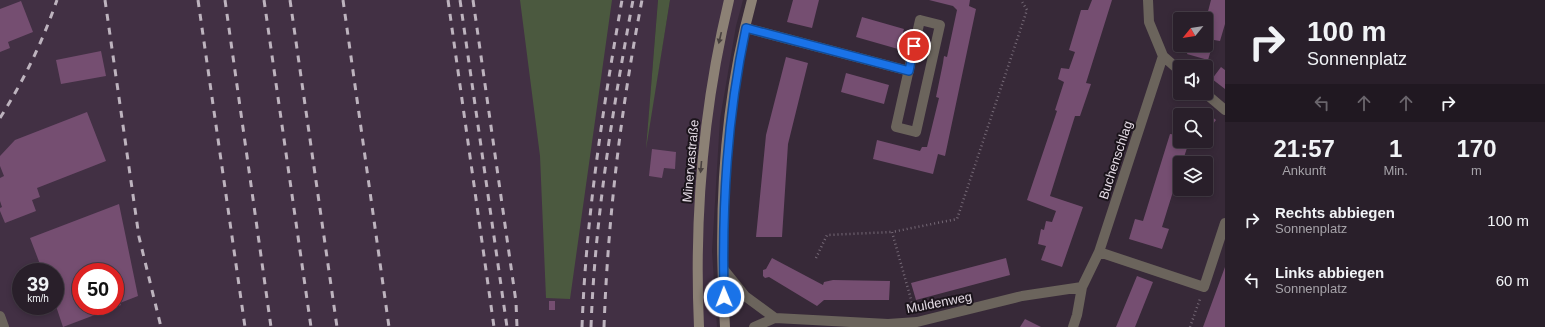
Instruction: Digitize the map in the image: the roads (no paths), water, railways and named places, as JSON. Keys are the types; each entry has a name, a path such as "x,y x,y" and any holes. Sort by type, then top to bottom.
{"main road":[{"name":"Minervastraße","path":"699,327 698,227 703,150 714,68 729,0"},
{"path":"725,327 724,190 727,146 736,78 752,0"}],"street":[{"path":"1148,0 1149,22 1163,56 1173,65"},
{"path":"920,20 940,25 916,132 896,127 909,71 920,20"},
{"path":"746,28 909,71"},
{"name":"Buchenschlag","path":"1073,327 1077,315 1082,287 1099,252 1163,56"},
{"path":"1213,99 1225,110"},
{"path":"1099,252 1204,287 1225,222"},
{"path":"724,270 746,296 775,318"},
{"name":"Muldenweg","path":"754,327 775,318 888,324 917,322 1022,296 1082,287"},
{"path":"0,316 4,327"}],"railway":[{"path":"0,118 32,61 57,0"},
{"path":"105,0 139,237 161,327"},
{"path":"198,0 245,327"},
{"path":"225,0 271,327"},
{"path":"264,0 311,327"},
{"path":"290,0 337,327"},
{"path":"343,0 389,327"},
{"path":"448,0 494,327"},
{"path":"460,0 507,327"},
{"path":"473,0 516,302 517,327"},
{"path":"582,327 587,245 596,163 622,0"},
{"path":"591,327 596,245 606,163 633,0"},
{"path":"604,327 612,204 628,81 642,0"}]}
